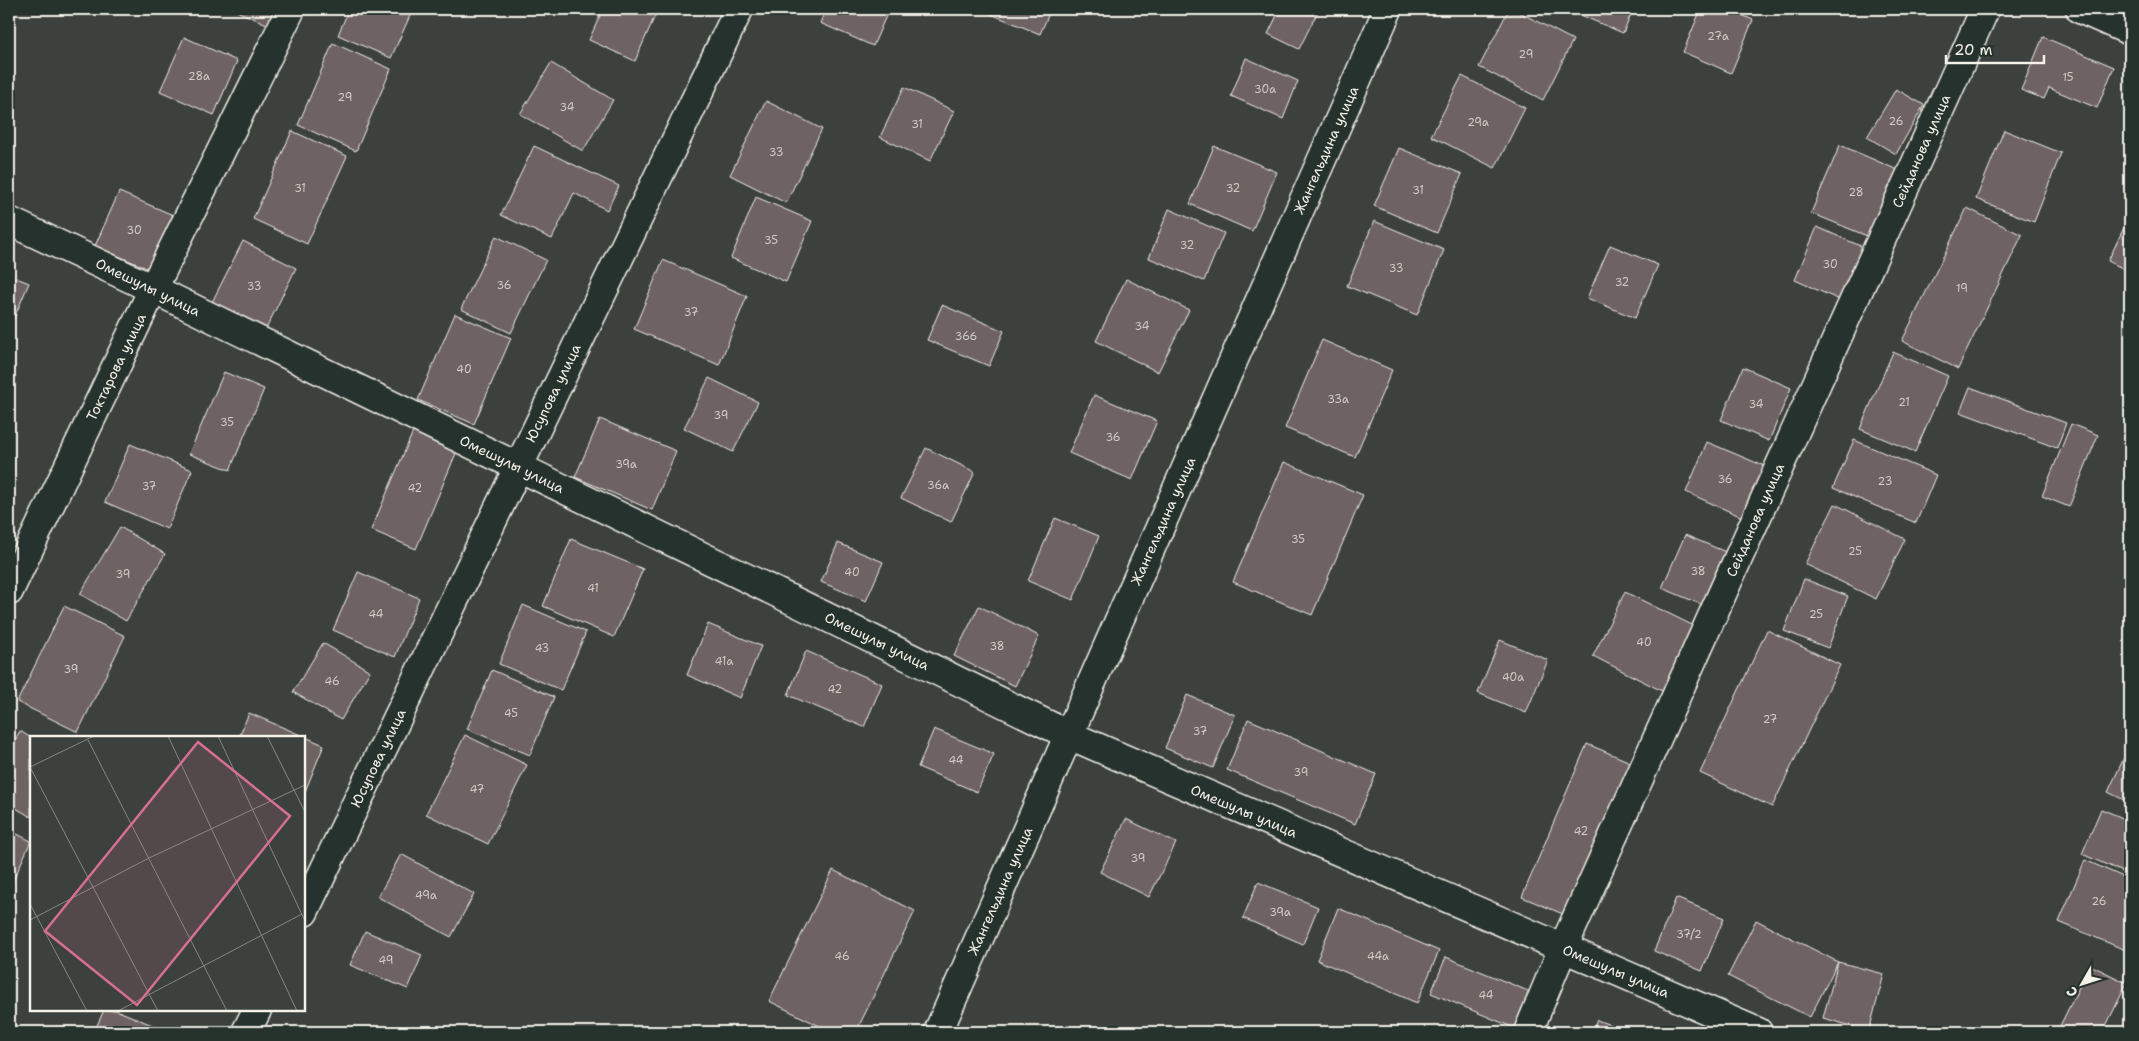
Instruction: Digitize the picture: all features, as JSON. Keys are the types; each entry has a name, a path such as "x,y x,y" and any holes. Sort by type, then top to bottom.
{"street":[{"name":"Токтарова улица","path":"9,591 153,289 291,9"},
{"name":"Юсупова улица","path":"305,910 739,9"},
{"name":"Жангельдина улица","path":"938,1032 1388,9"},
{"name":"Сейданова улица","path":"1528,1032 1563,948 1984,9"},
{"path":"2080,9 2130,31"},
{"name":"Омешулы улица","path":"9,221 153,289 1069,735 1758,1032"},
{"path":"246,1032 256,1011"}],"building":[{"path":"232,9 276,9 269,25"},
{"path":"349,9 413,9 391,58 338,35"},
{"path":"603,9 658,9 635,61 589,40"},
{"path":"826,9 889,9 873,46 820,23"},
{"path":"988,9 1051,9 1040,34 986,12"},
{"path":"1280,9 1319,9 1299,49 1268,34"},
{"path":"1509,9 1513,9 1573,40 1543,100 1479,67"},
{"path":"1566,9 1633,9 1623,33"},
{"path":"1701,9 1728,9 1753,20 1731,73 1683,52"},
{"path":"184,37 237,61 214,115 160,91"},
{"path":"2043,37 2114,67 2097,108 2049,88 2044,99 2021,90"},
{"path":"333,43 391,69 356,151 298,125"},
{"path":"1246,58 1298,81 1283,119 1231,96"},
{"path":"551,63 613,100 583,151 520,114"},
{"path":"1462,76 1525,108 1495,168 1431,136"},
{"path":"904,87 954,111 930,161 880,137"},
{"path":"1896,89 1924,105 1896,154 1867,137"},
{"path":"766,101 822,129 786,203 730,175"},
{"path":"2004,130 2061,153 2034,222 1976,199"},
{"path":"292,131 347,156 307,244 253,219"},
{"path":"1840,145 1900,171 1872,238 1811,213"},
{"path":"534,146 619,186 607,210 574,193 552,239 501,215"},
{"path":"1214,146 1277,172 1252,231 1190,204"},
{"path":"1399,148 1462,174 1437,233 1374,206"},
{"path":"119,192 173,215 149,269 95,246"},
{"path":"756,197 812,221 786,282 731,258"},
{"path":"1967,208 2022,235 1958,369 1902,341"},
{"path":"1169,209 1224,233 1204,281 1149,258"},
{"path":"2130,215 2130,272 2108,261"},
{"path":"1374,221 1444,250 1417,315 1347,286"},
{"path":"1817,227 1865,248 1842,301 1795,280"},
{"path":"496,236 546,260 511,333 461,309"},
{"path":"243,241 296,268 265,331 211,304"},
{"path":"1610,245 1658,265 1635,318 1587,298"},
{"path":"663,260 747,296 719,365 634,329"},
{"path":"9,275 29,283 9,330"},
{"path":"1126,279 1189,310 1158,372 1096,341"},
{"path":"942,305 1004,331 989,366 927,340"},
{"path":"455,314 511,338 474,424 418,400"},
{"path":"1322,340 1392,370 1355,457 1285,428"},
{"path":"1893,352 1948,376 1915,452 1860,429"},
{"path":"1743,367 1791,388 1769,441 1721,420"},
{"path":"224,372 264,389 230,470 189,454"},
{"path":"709,378 758,402 733,452 684,428"},
{"path":"1970,387 2066,423 2057,448 1960,412"},
{"path":"1094,395 1157,421 1132,480 1069,453"},
{"path":"600,419 676,451 652,510 575,477"},
{"path":"2071,424 2098,435 2069,507 2042,496"},
{"path":"415,427 459,446 416,549 371,530"},
{"path":"1854,440 1936,475 1916,523 1833,488"},
{"path":"1707,442 1764,466 1742,517 1686,492"},
{"path":"130,444 192,470 167,529 105,502"},
{"path":"926,448 975,472 951,522 901,498"},
{"path":"1284,462 1363,495 1312,615 1233,582"},
{"path":"1835,504 1905,539 1876,599 1805,564"},
{"path":"1055,518 1099,536 1073,600 1028,581"},
{"path":"120,527 165,554 126,621 80,594"},
{"path":"1685,535 1733,555 1710,608 1662,588"},
{"path":"571,539 643,569 614,637 543,606"},
{"path":"838,543 883,562 866,601 821,582"},
{"path":"358,572 419,598 395,657 333,630"},
{"path":"1804,579 1848,596 1828,648 1784,631"},
{"path":"1625,592 1696,627 1664,692 1593,656"},
{"path":"523,605 586,632 561,690 499,664"},
{"path":"64,606 125,636 78,732 17,702"},
{"path":"979,606 1039,636 1015,686 954,656"},
{"path":"708,624 761,646 740,698 687,675"},
{"path":"1767,630 1840,665 1772,807 1700,773"},
{"path":"1500,640 1548,660 1526,713 1478,693"},
{"path":"323,643 370,671 341,720 293,692"},
{"path":"806,651 882,684 864,727 788,695"},
{"path":"492,670 554,697 530,755 467,729"},
{"path":"1187,695 1235,715 1213,768 1165,748"},
{"path":"249,713 303,736 239,736"},
{"path":"1248,719 1376,774 1355,824 1227,770"},
{"path":"934,729 994,754 977,792 918,767"},
{"path":"20,731 30,737 30,816 9,804 9,751"},
{"path":"465,735 527,765 488,844 426,814"},
{"path":"305,737 324,745 305,792"},
{"path":"1587,744 1640,766 1575,919 1522,897"},
{"path":"2130,745 2130,803 2108,792"},
{"path":"2101,809 2130,821 2130,875 2082,854"},
{"path":"1126,819 1176,843 1149,897 1100,872"},
{"path":"9,830 30,840 30,843 9,890"},
{"path":"401,854 474,894 451,937 378,897"},
{"path":"2085,860 2130,880 2130,952 2059,922"},
{"path":"833,870 915,911 856,1032 832,1032 769,1001"},
{"path":"1258,882 1318,907 1303,944 1243,918"},
{"path":"1676,898 1724,918 1702,971 1654,951"},
{"path":"1338,908 1439,951 1417,1003 1317,960"},
{"path":"1756,920 1838,962 1810,1017 1728,976"},
{"path":"365,931 422,955 408,989 350,965"},
{"path":"1446,957 1540,996 1524,1032 1431,993"},
{"path":"1838,962 1884,974 1869,1031 1823,1018"},
{"path":"2090,965 2127,983 2103,1032 2057,1032"},
{"path":"104,1011 118,1011 169,1032 94,1032"},
{"path":"1597,1020 1629,1032 1592,1032"}]}
